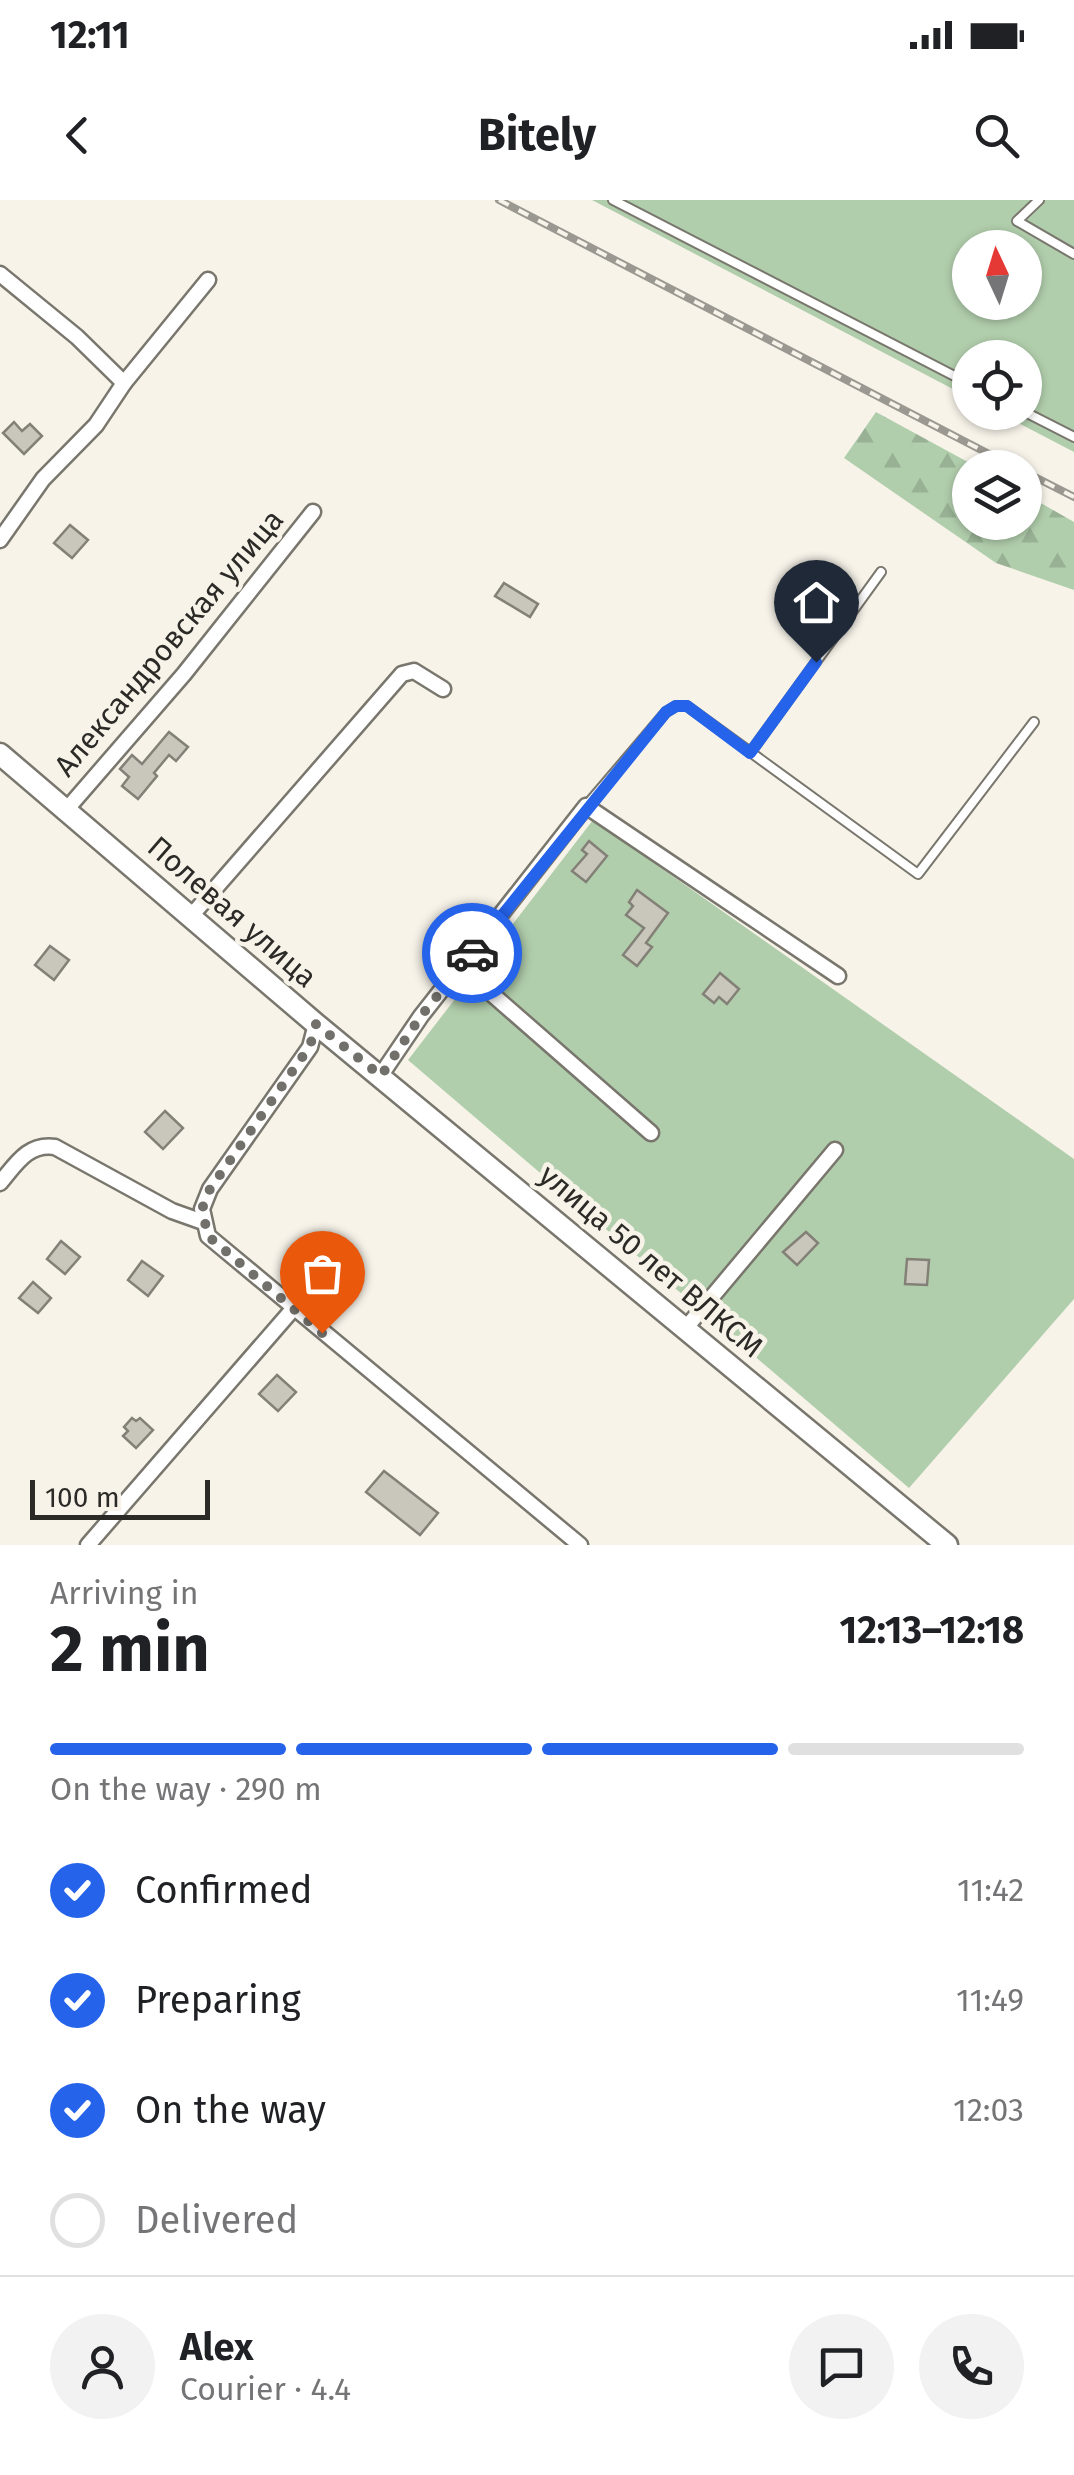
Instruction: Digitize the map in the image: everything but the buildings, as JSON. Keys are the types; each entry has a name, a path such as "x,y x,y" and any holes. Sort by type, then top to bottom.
{"street":[{"path":"0,274 77,337 124,383"},
{"path":"0,540 43,479 96,425 124,383 208,280"},
{"name":"Александровская улица","path":"67,810 184,674 314,512"},
{"path":"192,915 402,674 414,671 443,689"},
{"name":"Полевая улица","path":"4,757 316,1024 310,1046 210,1189 202,1209 203,1222"},
{"path":"381,1076 421,1016 586,806 838,976"},
{"path":"461,967 651,1132"},
{"name":"улица 50 лет ВЛКСМ","path":"316,1024 947,1545"},
{"path":"0,1183 32,1149 55,1146 172,1212 203,1222 208,1236 293,1309 580,1545"},
{"path":"685,1329 835,1150"},
{"path":"88,1545 293,1309"}],"lane":[{"path":"613,200 952,375"},
{"path":"1039,200 1017,221 1074,254"},
{"path":"1042,421 1074,437"},
{"path":"750,753 882,572"},
{"path":"586,806 666,712 676,706 687,706 918,874 1034,722"}],"green space":[{"path":"592,200 1074,200 1074,452 1032,430 1042,430 1042,340 952,340 952,389"},
{"path":"876,412 952,453 952,533 844,458"},
{"path":"1042,504 1074,522 1074,590 996,563 963,540 1042,540"},
{"path":"593,820 1074,1159 1074,1299 909,1488 408,1060"}],"railway":[{"path":"499,200 981,450"},
{"path":"1042,481 1074,497"}],"way so far":[{"path":"322,1333 208,1236 202,1209 210,1189 310,1046 316,1024 381,1076 421,1016 472,953"}],"route":[{"path":"472,953 586,806 666,712 676,706 687,706 750,753 816,662"}]}
